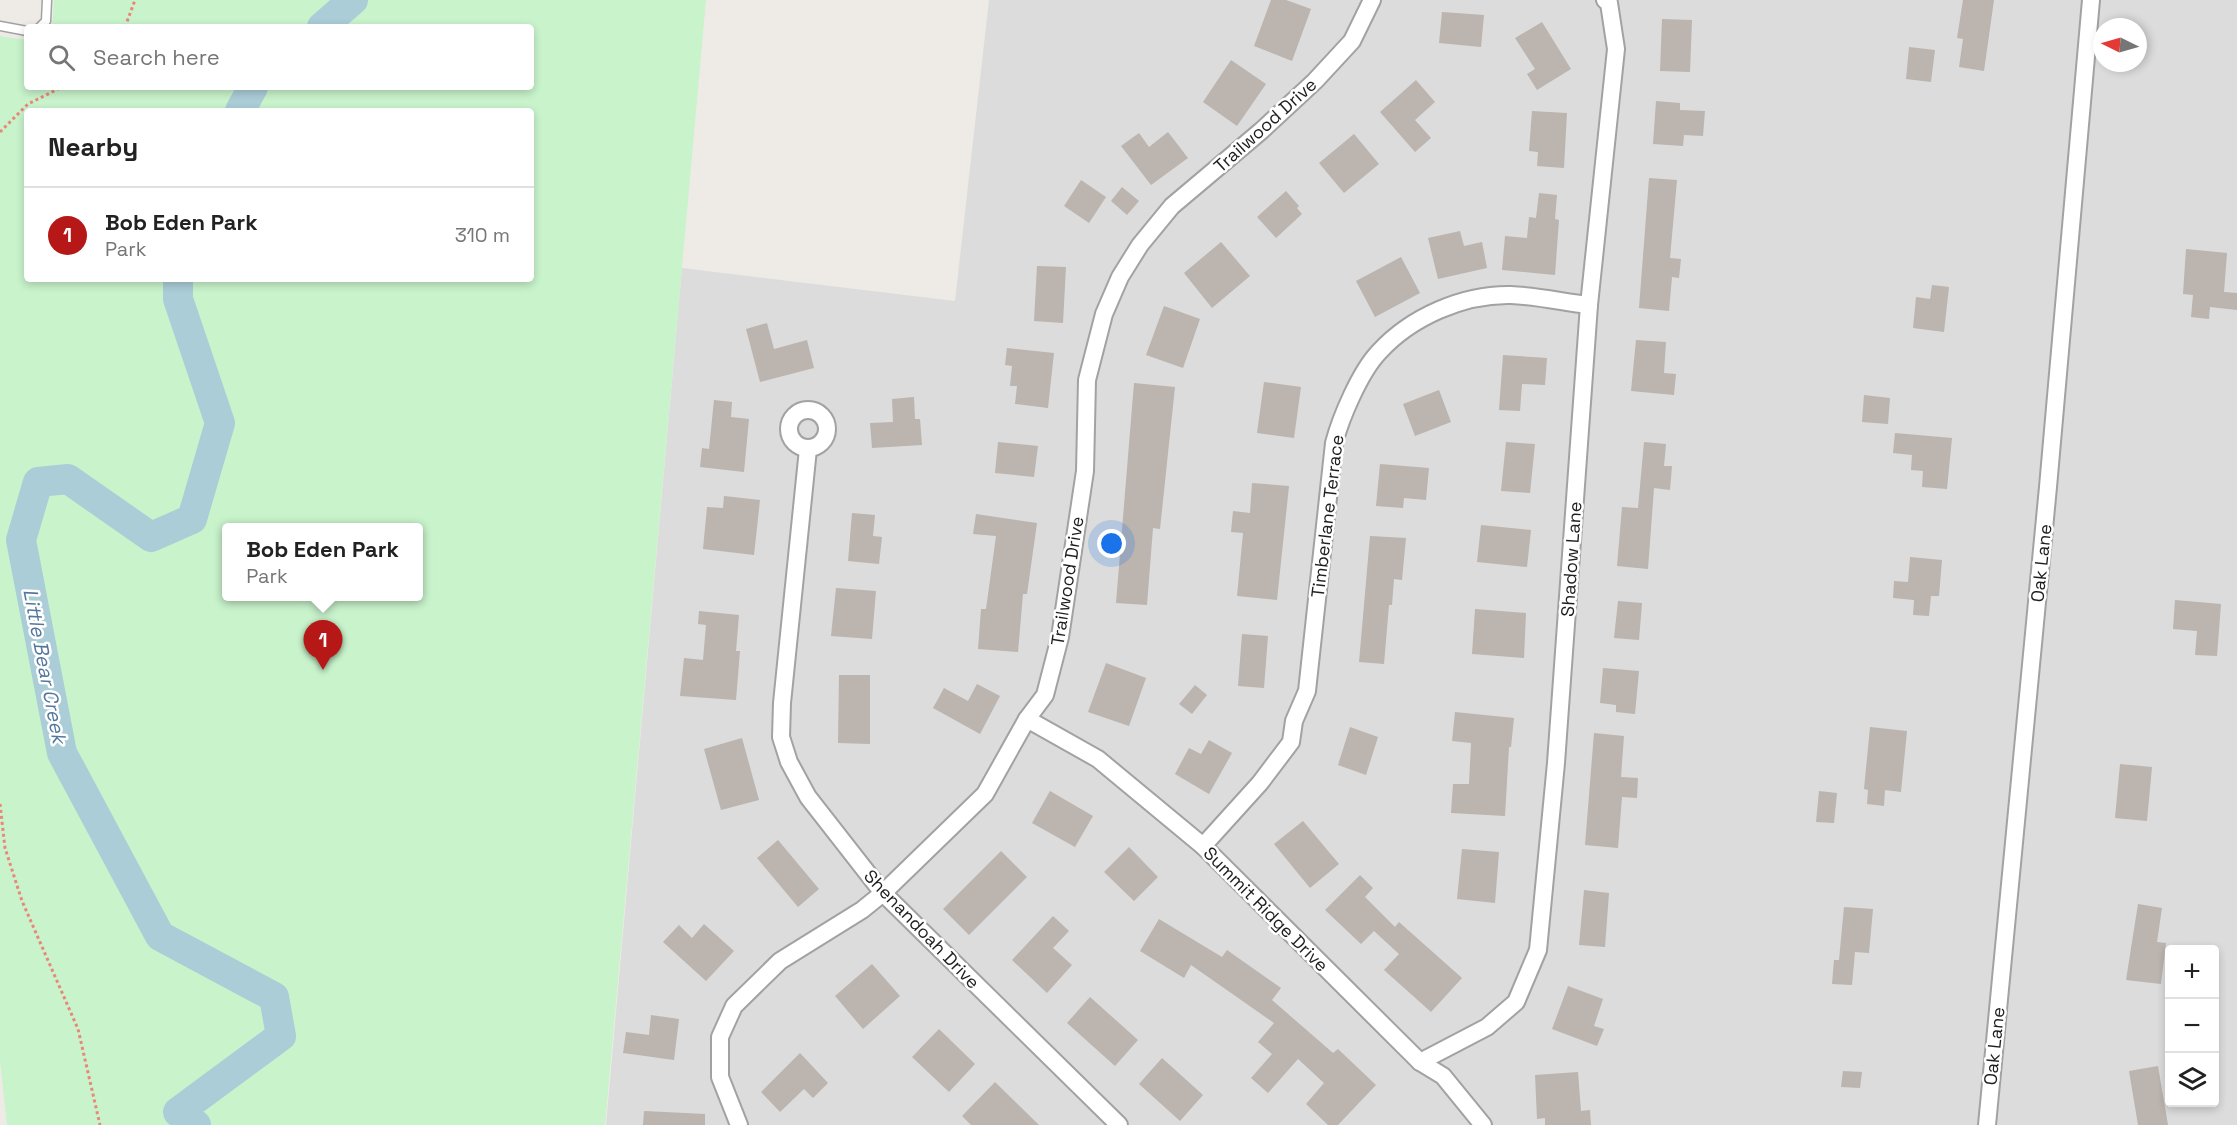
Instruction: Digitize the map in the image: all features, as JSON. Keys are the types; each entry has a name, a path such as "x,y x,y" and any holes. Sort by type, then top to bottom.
{"street":[{"name":"Trailwood Drive","path":"739,1125 720,1077 720,1037 734,1006 780,962 862,910 883,893 985,794 1027,719 1045,695 1060,637 1084,471 1087,380 1104,314 1120,277 1140,245 1172,206 1261,131 1352,41 1372,0"},
{"name":"Shadow Lane","path":"1420,1062 1487,1027 1516,1002 1538,950 1556,775 1589,305 1616,49 1609,3 1605,0"},
{"name":"Oak Lane","path":"1987,1125 2046,510 2091,0"},
{"name":"Timberlane Terrace","path":"1203,846 1260,783 1292,742 1294,722 1307,691 1334,443 1341,417 1377,354 1398,335 1425,318 1460,302 1510,295 1589,305"},
{"name":"Shenandoah Drive","path":"808,449 782,703 781,737 789,762 808,796 883,893 1119,1125"},
{"name":"Summit Ridge Drive","path":"1027,719 1098,759 1203,846 1420,1062 1443,1076 1483,1125"}],"lane":[{"path":"43,24 46,21 47,0"},
{"path":"0,26 24,30"}],"path":[{"path":"126,24 135,0"},
{"path":"0,132 28,104 56,90"},
{"path":"0,804 5,848 22,901 78,1029 100,1125"}],"shaded area":[{"path":"989,0 2237,0 2237,1125 606,1125 682,268 955,301"}],"green space":[{"path":"54,0 706,0 605,1125 7,1125 0,1061 0,36 24,40 24,90 534,90 534,24 52,24"}],"building":[{"path":"1271,0 1286,0 1311,9 1292,61 1254,46"},
{"path":"1963,0 1994,0 1984,71 1959,67 1963,39 1957,38"},
{"path":"1442,12 1484,15 1481,47 1439,43"},
{"path":"1662,19 1692,20 1690,72 1660,71"},
{"path":"1542,22 1571,69 1537,90 1527,74 1535,69 1515,38"},
{"path":"1909,47 1935,50 1931,82 1906,79"},
{"path":"1231,60 1266,84 1237,126 1203,102"},
{"path":"1416,80 1435,102 1415,120 1431,138 1415,152 1380,112"},
{"path":"1656,101 1680,103 1680,110 1705,111 1703,136 1684,135 1683,146 1653,144"},
{"path":"1532,111 1567,113 1564,168 1537,166 1538,152 1529,151"},
{"path":"1168,132 1188,158 1151,185 1121,146 1139,133 1149,147"},
{"path":"1354,134 1379,164 1344,193 1319,163"},
{"path":"1649,178 1677,180 1670,258 1681,259 1679,278 1672,277 1669,311 1639,308"},
{"path":"1081,180 1106,197 1089,223 1064,206"},
{"path":"1122,187 1139,201 1127,215 1111,201"},
{"path":"1286,191 1299,206 1297,208 1302,214 1276,238 1257,217"},
{"path":"1539,193 1557,195 1555,219 1559,220 1555,275 1502,270 1505,236 1527,238 1529,217 1536,218"},
{"path":"1460,231 1464,246 1482,242 1487,268 1438,279 1428,238"},
{"path":"1221,242 1250,276 1212,308 1184,273"},
{"path":"2186,249 2227,253 2224,292 2237,293 2237,310 2210,307 2209,319 2191,317 2193,295 2183,294"},
{"path":"1401,257 1420,293 1375,317 1356,281"},
{"path":"1037,266 1066,267 1063,323 1034,321"},
{"path":"1932,285 1949,287 1944,332 1913,328 1916,297 1930,299"},
{"path":"1164,306 1200,319 1183,368 1146,355"},
{"path":"767,323 774,349 807,340 814,368 760,382 746,329"},
{"path":"1636,340 1666,342 1664,373 1676,374 1674,395 1631,391"},
{"path":"1007,348 1054,353 1048,408 1015,404 1017,386 1010,386 1012,366 1005,365"},
{"path":"1503,355 1547,358 1545,385 1522,384 1520,411 1499,410"},
{"path":"1264,382 1301,387 1294,438 1257,433"},
{"path":"1134,383 1175,387 1160,529 1153,528 1147,605 1116,603"},
{"path":"1439,390 1451,422 1415,436 1403,404"},
{"path":"1864,395 1890,398 1888,424 1862,422"},
{"path":"914,397 915,419 920,419 922,445 872,448 870,423 893,422 892,399"},
{"path":"714,400 732,402 731,417 749,419 744,472 700,467 702,448 709,449"},
{"path":"1895,433 1952,438 1947,489 1922,487 1923,471 1911,470 1912,455 1893,453"},
{"path":"998,442 1038,446 1034,477 995,473"},
{"path":"1506,442 1535,444 1530,493 1501,491"},
{"path":"1644,442 1666,444 1664,466 1672,466 1670,490 1654,488 1648,569 1617,566 1622,507 1638,508"},
{"path":"1380,464 1429,468 1426,500 1404,498 1403,508 1376,506"},
{"path":"1252,483 1289,486 1277,600 1237,596 1243,533 1231,532 1233,511 1250,513"},
{"path":"724,496 760,500 754,555 703,549 707,507 723,508"},
{"path":"852,513 875,515 873,536 882,537 879,564 848,561"},
{"path":"976,514 1037,523 1027,594 1023,594 1018,652 978,649 981,609 986,609 996,536 973,534"},
{"path":"1481,525 1531,530 1527,567 1477,562"},
{"path":"1370,536 1406,538 1402,580 1394,579 1392,605 1389,605 1384,664 1359,662"},
{"path":"1910,557 1942,560 1939,596 1931,596 1929,616 1913,615 1914,600 1893,598 1894,581 1908,582"},
{"path":"836,588 876,591 872,639 831,636"},
{"path":"2175,600 2221,604 2217,656 2195,655 2197,631 2173,629"},
{"path":"1618,601 1642,603 1639,640 1614,638"},
{"path":"1475,609 1526,613 1524,658 1472,654"},
{"path":"699,611 739,615 736,651 740,651 736,700 680,696 684,658 703,660 706,625 698,624"},
{"path":"1242,634 1268,636 1264,688 1238,686"},
{"path":"1106,663 1146,678 1129,726 1088,712"},
{"path":"1603,668 1639,671 1635,714 1616,712 1616,705 1600,703"},
{"path":"839,675 870,675 870,744 838,743"},
{"path":"977,684 1000,696 980,734 933,708 944,688 968,701"},
{"path":"1195,685 1207,695 1192,714 1179,704"},
{"path":"1455,712 1514,718 1511,747 1509,747 1505,816 1451,813 1453,784 1469,784 1471,743 1452,741"},
{"path":"1350,727 1378,737 1366,775 1338,765"},
{"path":"1870,727 1907,731 1901,792 1885,790 1884,806 1867,804 1868,790 1864,789"},
{"path":"1594,733 1624,736 1621,777 1638,778 1637,798 1622,797 1618,848 1585,845"},
{"path":"742,738 759,800 721,810 704,749"},
{"path":"1209,740 1232,753 1209,794 1175,774 1189,748 1201,754"},
{"path":"2120,764 2152,767 2147,821 2115,818"},
{"path":"1050,791 1093,816 1075,847 1032,823"},
{"path":"1819,791 1837,793 1834,823 1816,822"},
{"path":"1303,821 1339,864 1310,888 1274,844"},
{"path":"778,840 819,889 798,907 757,858"},
{"path":"1129,847 1158,877 1134,901 1104,872"},
{"path":"1462,849 1499,852 1495,903 1457,899"},
{"path":"1001,851 1027,877 969,935 943,909"},
{"path":"1360,875 1373,888 1365,897 1395,927 1399,922 1462,978 1431,1012 1384,970 1399,954 1374,931 1361,944 1325,910"},
{"path":"1584,890 1609,893 1605,947 1579,945"},
{"path":"2138,904 2162,908 2157,942 2166,943 2161,984 2126,980"},
{"path":"1844,907 1873,909 1869,953 1855,952 1852,985 1832,984 1834,960 1839,960"},
{"path":"1053,916 1069,931 1053,948 1072,965 1047,993 1012,960"},
{"path":"1159,919 1222,957 1227,950 1281,988 1272,1000 1333,1053 1338,1049 1376,1085 1338,1125 1328,1125 1306,1104 1324,1083 1298,1059 1268,1093 1251,1078 1272,1054 1258,1042 1274,1023 1191,965 1184,978 1140,951"},
{"path":"704,924 734,951 706,981 663,942 679,925 692,938"},
{"path":"872,964 900,996 863,1029 835,996"},
{"path":"1568,986 1603,999 1594,1026 1604,1029 1597,1046 1552,1029"},
{"path":"1090,997 1138,1040 1115,1066 1067,1023"},
{"path":"651,1015 679,1019 674,1060 623,1053 626,1032 649,1035"},
{"path":"939,1029 975,1064 949,1092 912,1057"},
{"path":"800,1053 828,1083 813,1098 804,1089 780,1112 761,1092"},
{"path":"1162,1058 1203,1095 1180,1121 1139,1084"},
{"path":"2158,1066 2168,1125 2138,1125 2129,1071"},
{"path":"1843,1071 1862,1072 1860,1088 1841,1087"},
{"path":"1578,1072 1581,1111 1590,1110 1591,1125 1545,1125 1545,1118 1537,1119 1535,1075"},
{"path":"995,1082 1039,1125 971,1125 962,1116"},
{"path":"644,1111 705,1114 705,1125 643,1125"}],"waterway":[{"name":"Little Bear Creek","path":"325,24 353,0"},
{"name":"Little Bear Creek","path":"242,108 251,90"},
{"name":"Little Bear Creek","path":"178,282 178,299 220,423 192,519 151,537 68,479 38,482 21,540 62,753 160,936 274,997 281,1036 178,1112 196,1125"}],"place":[{"name":"Bob Eden Park","path":"323,670"}]}
